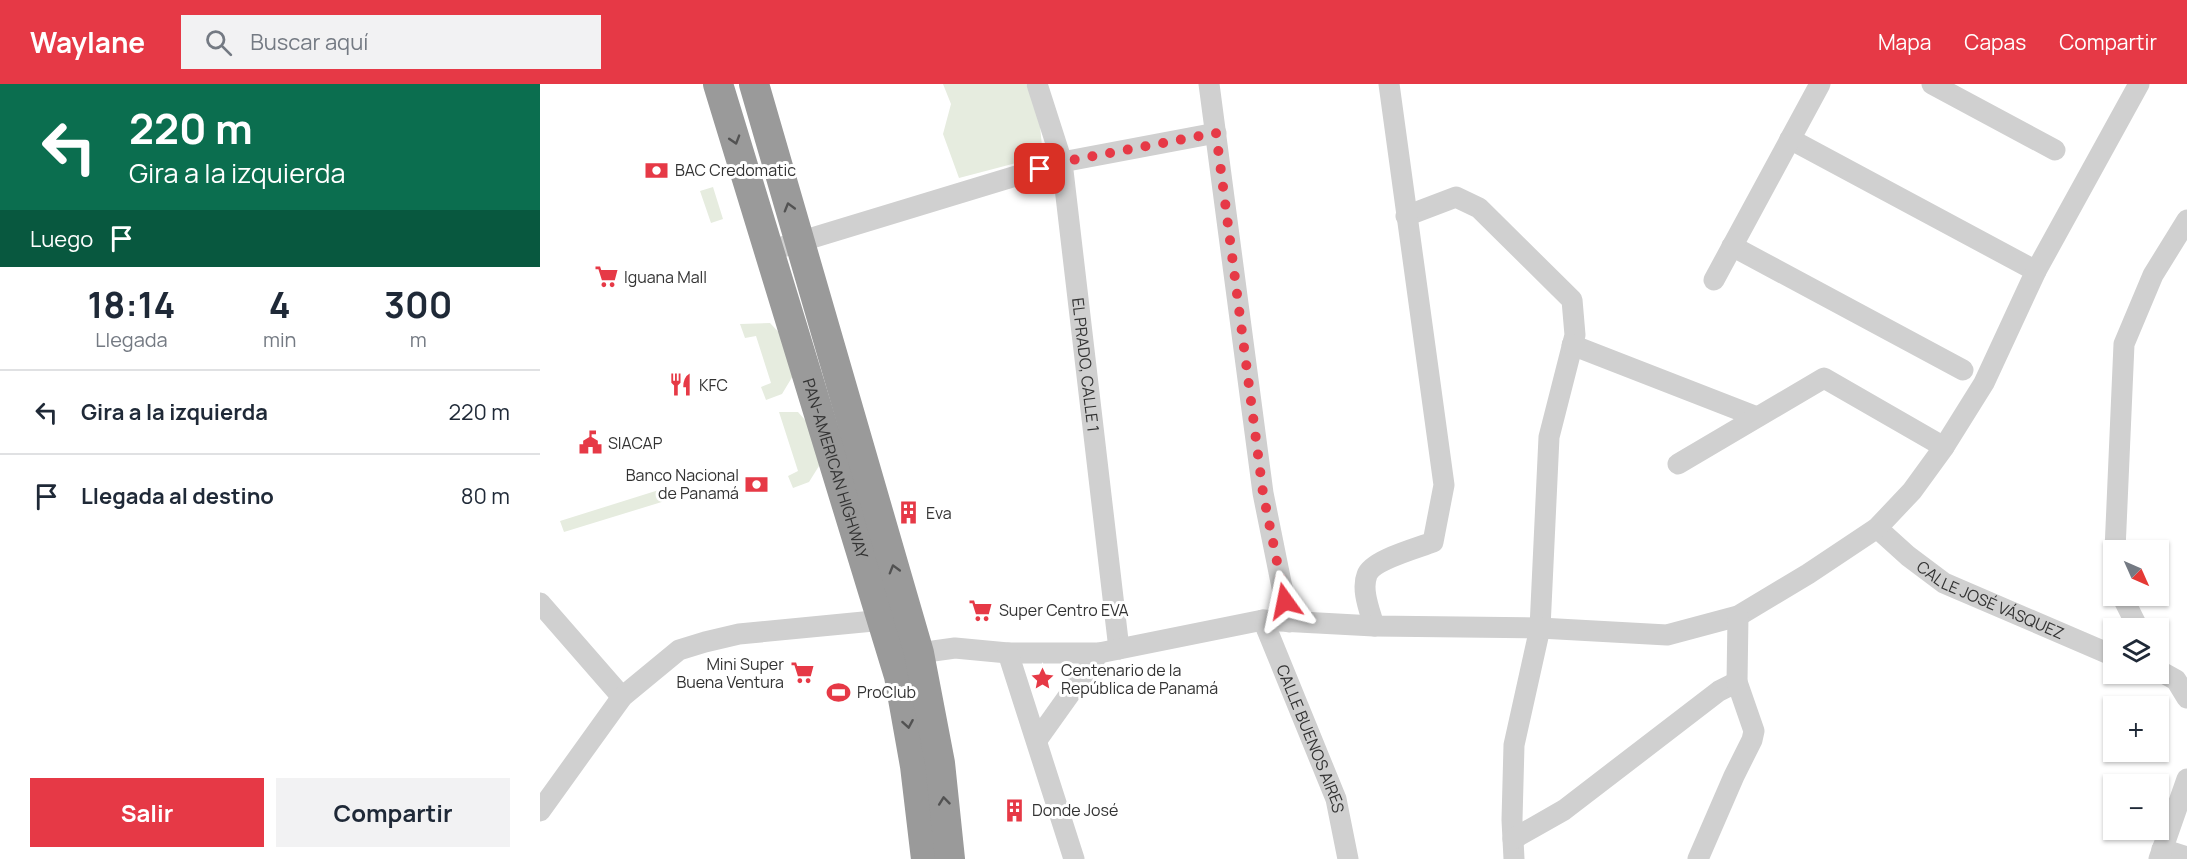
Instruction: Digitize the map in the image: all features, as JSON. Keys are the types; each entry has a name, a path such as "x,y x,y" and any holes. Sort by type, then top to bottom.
{"highway":[{"name":"PAN-AMERICAN HIGHWAY","path":"718,84 873,586 905,633 899,676 915,766 926,859"},
{"name":"PAN-AMERICAN HIGHWAY","path":"754,84 864,465 940,763 950,859"},
{"path":"769,251 785,261 797,279 849,446 855,457 864,465"},
{"path":"873,586 896,620 906,651 911,654 905,633"}],"street":[{"name":"EL PRADO, CALLE 1","path":"1037,84 1062,162 1109,651"},
{"path":"1209,84 1263,493 1289,622"},
{"path":"1374,626 1366,595 1366,575 1374,565 1433,542 1444,485 1389,84"},
{"path":"1714,280 1820,84"},
{"path":"1932,84 2055,150"},
{"path":"905,633 954,648 1008,653 1109,651 1263,620 1374,626 1540,628 1666,635 1738,616 1808,574 1877,528 1912,491 1944,447 1984,383 2036,271 2139,84"},
{"path":"769,251 1062,162 1216,133"},
{"path":"1790,139 2036,271"},
{"path":"1406,216 1456,197 1479,208 1572,300 1575,335 1549,437 1540,628 1514,745 1513,849"},
{"path":"2115,540 2124,344 2152,275 2187,220"},
{"path":"1732,246 1963,370"},
{"path":"1572,345 1757,417"},
{"path":"1678,464 1824,378 1944,447"},
{"name":"CALLE JOSÉ VÁSQUEZ","path":"1877,528 1908,556 1944,583 2103,651"},
{"path":"540,603 622,697"},
{"path":"1698,859 1754,731 1737,682 1738,616"},
{"name":"CALLE BUENOS AIRES","path":"1263,620 1336,799 1348,859"},
{"path":"540,812 622,697 679,650 739,634 905,633 954,648"},
{"path":"1037,740 1109,651"},
{"path":"1008,653 1074,859"},
{"path":"2169,676 2176,680 2186,695"},
{"path":"1513,849 1719,691 1737,682"},
{"path":"2187,779 2161,854 2187,857"}],"shaded area":[{"path":"943,84 1026,84 1039,116 1043,156 959,178 943,134 951,104"},
{"path":"713,187 723,219 711,223 700,191"},
{"path":"770,323 786,340 797,369 782,394 766,400 761,387 771,383 756,336 745,338 740,324"},
{"path":"779,412 798,412 813,429 824,458 809,482 793,488 788,476 798,471"},
{"path":"662,489 665,501 564,532 560,521"}],"place":[{"name":"BAC Credomatic","path":"657,170"},
{"name":"Iguana Mall","path":"606,277"},
{"name":"KFC","path":"681,385"},
{"name":"SIACAP","path":"590,443"},
{"name":"Banco Nacional de Panamá","path":"757,484"},
{"name":"Eva","path":"908,513"},
{"name":"Super Centro EVA","path":"981,610"},
{"name":"Mini Super Buena Ventura","path":"802,673"},
{"name":"Centenario de la República de Panamá","path":"1043,679"},
{"name":"ProClub","path":"839,692"},
{"name":"Donde José","path":"1014,810"}],"route":[{"path":"1040,169 1062,162 1216,133 1263,493 1285,601"}]}
